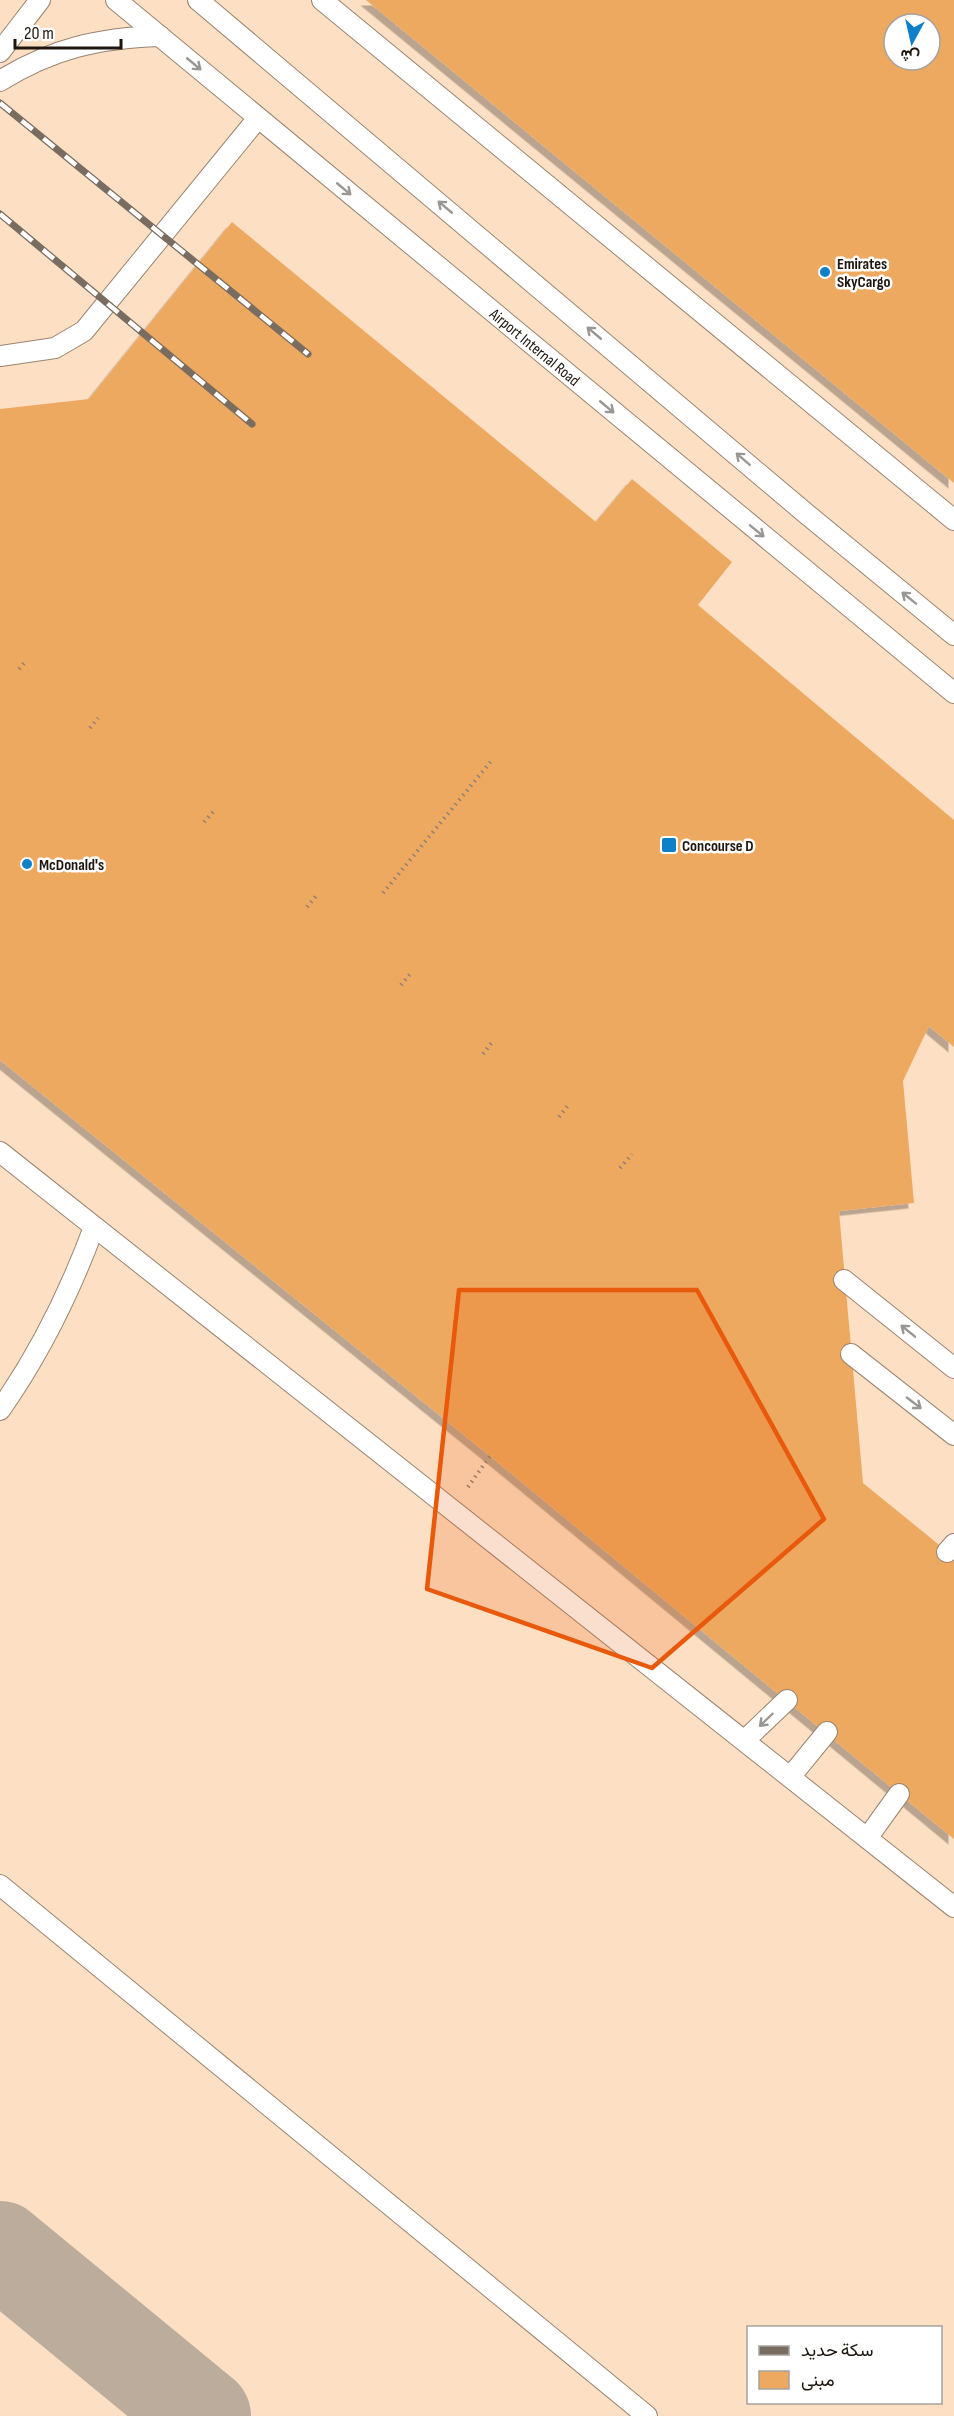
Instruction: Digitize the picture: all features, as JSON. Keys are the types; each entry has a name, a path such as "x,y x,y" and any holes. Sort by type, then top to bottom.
{"lane":[{"path":"0,52 40,0"},
{"name":"Airport Internal Road","path":"116,0 954,693"},
{"path":"198,0 803,511 954,635"},
{"path":"322,0 954,520"},
{"path":"0,81 53,54 91,42 160,36"},
{"path":"0,356 55,348 84,331 258,118"},
{"path":"0,1152 954,1906"},
{"path":"0,1410 47,1334 76,1277 94,1227"},
{"path":"844,1280 954,1368"},
{"path":"851,1354 954,1435"},
{"path":"745,1740 787,1700"},
{"path":"791,1776 827,1732"},
{"path":"868,1837 899,1794"},
{"path":"0,1885 647,2416"}],"path":[{"path":"19,669 27,660"},
{"path":"90,728 98,718"},
{"path":"382,893 492,760"},
{"path":"204,822 213,812"},
{"path":"307,907 316,896"},
{"path":"401,985 411,973"},
{"path":"483,1054 493,1041"},
{"path":"559,1117 570,1103"},
{"path":"620,1168 632,1154"},
{"path":"452,1509 490,1456"}],"highlighted area":[{"path":"459,1290 697,1290 824,1519 652,1668 427,1589"}],"shaded area":[{"path":"0,0 954,0 954,2416 0,2416"}],"building":[{"name":"Emirates SkyCargo","path":"366,0 954,0 954,483"},
{"name":"Concourse D","path":"232,222 596,522 632,479 732,562 698,605 954,820 954,1047 929,1026 903,1081 914,1203 839,1211 863,1483 954,1557 954,1839 490,1456 0,1060 0,409 89,399"}],"taxiway":[{"path":"0,2249 203,2416"}],"railway":[{"path":"0,103 308,354"},
{"path":"0,214 252,424"}],"place":[{"name":"Emirates SkyCargo","path":"825,272"},
{"name":"Concourse D","path":"669,845"},
{"name":"McDonald's","path":"27,864"}]}
